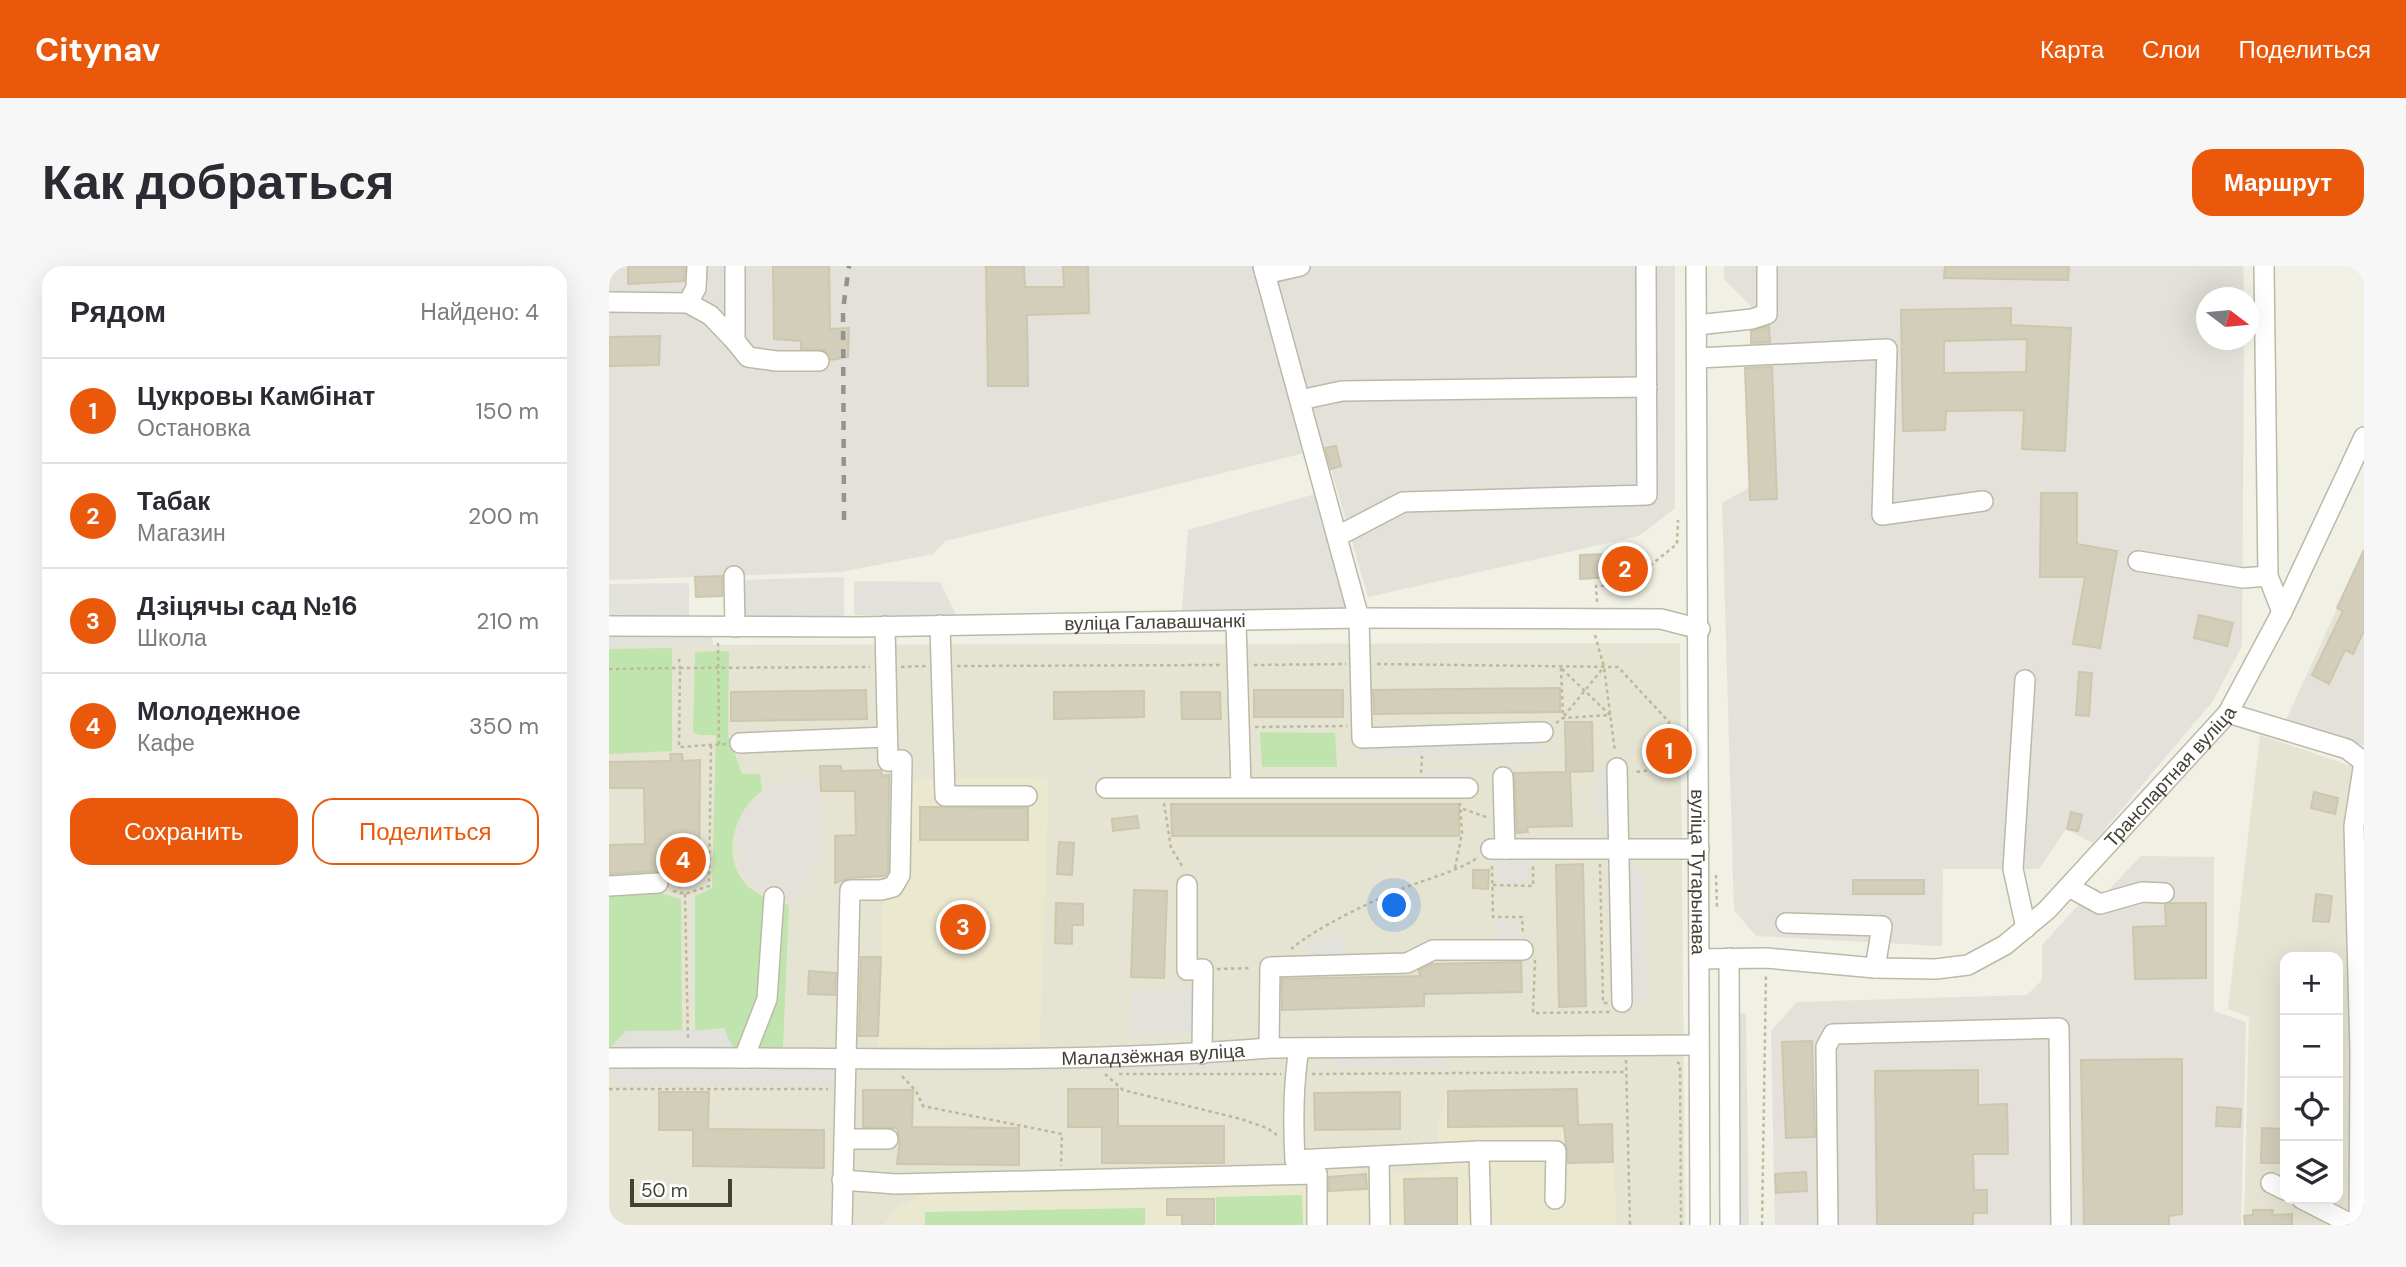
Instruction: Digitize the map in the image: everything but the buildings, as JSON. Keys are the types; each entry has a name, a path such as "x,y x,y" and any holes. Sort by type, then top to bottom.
{"street":[{"path":"688,303 696,288 697,266"},
{"path":"735,266 735,341"},
{"path":"1300,266 1264,270 1359,618 1362,738 1543,732"},
{"path":"1338,536 1403,502 1647,495 1646,266"},
{"name":"вуліца Тутарынава","path":"1696,266 1700,629 1700,1225"},
{"path":"1697,325 1752,319 1767,314 1767,266"},
{"path":"2263,266 2268,576 2282,612"},
{"path":"609,302 688,303 710,315 748,357 776,361 819,361"},
{"path":"1697,358 1887,349 1882,515 1983,501"},
{"path":"1300,400 1342,391 1647,387"},
{"name":"Транспартная вуліца","path":"1699,959 1766,958 1875,968 1936,969 1968,965 1985,959 2026,928 2069,887 2228,713 2282,612 2364,437"},
{"path":"2138,561 2243,578 2268,576"},
{"path":"734,576 735,626"},
{"name":"вуліца Галавашчанкі","path":"609,626 885,626 1359,618 1661,619 1700,629"},
{"path":"1236,622 1241,787"},
{"path":"940,625 945,796 1027,796"},
{"path":"842,1225 850,890 881,890 893,887 900,875 902,760 888,761 885,626"},
{"path":"2025,680 2013,869 2026,928"},
{"path":"2228,713 2347,750 2364,762 2354,826 2361,919 2359,1225"},
{"path":"740,743 887,737"},
{"path":"1617,771 1609,852 1617,1007"},
{"path":"1503,777 1504,824 1498,849 1609,852 1699,849"},
{"path":"1106,788 1468,788"},
{"path":"609,886 658,883"},
{"path":"1187,885 1187,970 1203,970 1202,1054"},
{"path":"2069,887 2101,904 2142,892 2164,893"},
{"path":"744,1058 767,999 774,897"},
{"path":"1786,923 1882,926 1875,968"},
{"path":"1269,1048 1270,967 1407,963 1433,950 1523,950"},
{"path":"1729,958 1730,1225"},
{"path":"1828,1225 1826,1047 1833,1034 2059,1028 2061,1225"},
{"name":"Маладзёжная вуліца","path":"609,1058 846,1060 1202,1054 1269,1048 1698,1045"},
{"path":"1299,1049 1294,1074 1294,1151 1317,1174 1317,1225"},
{"path":"843,1139 888,1139"},
{"path":"1294,1151 1379,1156 1479,1151 1556,1151 1555,1199"},
{"path":"1479,1151 1481,1225"},
{"path":"1379,1156 1380,1225"},
{"path":"842,1180 896,1184 1317,1174"},
{"path":"2312,1204 2353,1225"}],"path":[{"path":"1598,608 1596,586 1626,584 1677,544 1678,520"},
{"path":"609,669 1360,663 1561,668 1604,667 1618,667 1669,722 1669,769 1617,771 1604,667 1595,635"},
{"path":"679,659 679,747 740,743"},
{"path":"718,667 719,744"},
{"path":"1543,732 1563,718 1604,667"},
{"path":"1561,668 1610,715"},
{"path":"1561,668 1563,718"},
{"path":"1563,718 1610,715"},
{"path":"1238,727 1360,726"},
{"path":"658,883 663,888 685,894 709,886 711,745"},
{"path":"1164,789 1165,818 1171,848 1181,862 1187,885"},
{"path":"1455,870 1463,809 1504,824"},
{"path":"1498,849 1493,885 1493,917 1522,917 1523,950 1535,960 1534,1013 1617,1007"},
{"path":"1290,950 1310,933 1401,889 1455,870 1498,849"},
{"path":"1609,852 1603,1003 1617,1007"},
{"path":"1493,885 1533,886 1533,856"},
{"path":"685,894 689,1057"},
{"path":"1762,1225 1766,958"},
{"path":"1203,970 1270,967"},
{"path":"1626,1047 1630,1225"},
{"path":"1669,1055 1680,1064 1681,1225"},
{"path":"1294,1151 1267,1128 1123,1090 1105,1074 1627,1072"},
{"path":"916,1076 902,1076 916,1091 923,1106 1062,1134 1060,1181"},
{"path":"609,1089 846,1089"}],"shaded area":[{"path":"609,266 1675,266 1675,508 1639,536 1368,597 1325,448 945,541 933,554 841,572 727,576 727,596 696,597 695,577 609,580"},
{"path":"1724,266 2243,266 2244,287 2196,287 2196,350 2244,350 2242,646 2213,701 2093,843 2066,829 2039,869 1943,869 1942,946 1756,936 1734,910 1722,503 1750,487 1745,368 1750,367 1752,307 1724,279"},
{"path":"1326,491 1359,618 1181,623 1188,530"},
{"path":"2364,550 2364,746 2286,720"},
{"path":"844,577 844,617 737,621 738,580"},
{"path":"854,581 940,582 957,616 854,615"},
{"path":"689,583 689,621 609,623 609,584"},
{"path":"712,631 713,645 609,645 609,632"},
{"path":"1680,643 1685,1225 609,1225 609,645"},
{"path":"1543,735 1544,753 1361,757 1361,742"},
{"path":"2260,735 2354,767 2364,812 2364,1225 2244,1225 2249,1017 2228,1009"},
{"path":"1598,768 1613,768 1614,820 1597,820"},
{"path":"1430,771 1468,771 1467,786 1430,785"},
{"path":"821,776 821,856 793,903 768,896 752,886 741,872 737,840 739,821 749,805 768,789"},
{"path":"1049,777 1040,1043 877,1047 883,897 898,897 899,882 908,882 907,779"},
{"path":"1498,852 1530,852 1530,883 1498,884"},
{"path":"2141,856 2214,857 2214,1011 2246,1022 2241,1225 1775,1225 1771,1031 1797,1002 2027,995 2042,980 2042,945 2092,890 2106,893"},
{"path":"1622,869 1643,869 1647,1000 1626,1002"},
{"path":"1496,921 1519,921 1520,946 1495,946"},
{"path":"1345,937 1345,962 1308,963 1308,938"},
{"path":"1198,990 1197,1034 1131,1034 1132,991"},
{"path":"1735,1013 1746,1013 1749,1225 1738,1225"},
{"path":"724,1030 733,1047 612,1050 626,1031"},
{"path":"1335,1055 1447,1055 1447,1068 1335,1068"},
{"path":"1228,1059 1230,1068 914,1073 912,1061"},
{"path":"609,1070 843,1070 843,1086 620,1086"},
{"path":"1577,1089 1578,1125 1612,1124 1617,1225 883,1225 895,1209 921,1194 1212,1190 1323,1177 1442,1170 1437,1128 1448,1091"}],"green space":[{"path":"672,648 672,751 609,754 609,649"},
{"path":"729,651 728,735 742,774 760,774 762,791 745,809 739,821 734,833 733,859 737,872 749,887 765,897 789,905 783,1047 732,1048 724,1028 695,1031 695,896 712,888 716,735 699,735 693,732 695,652"},
{"path":"1260,732 1335,733 1337,767 1262,767"},
{"path":"659,893 681,899 682,1031 626,1031 609,1049 609,896"},
{"path":"1302,1195 1303,1225 1216,1225 1216,1197"},
{"path":"1145,1208 1145,1225 925,1225 925,1212"}],"railway":[{"path":"844,520 843,310 849,266"}],"place":[{"name":"Табак","path":"1625,569"},
{"name":"Цукровы Камбінат","path":"1669,751"},
{"name":"Молодежное","path":"683,860"},
{"name":"Дзіцячы сад №16","path":"963,927"}]}
